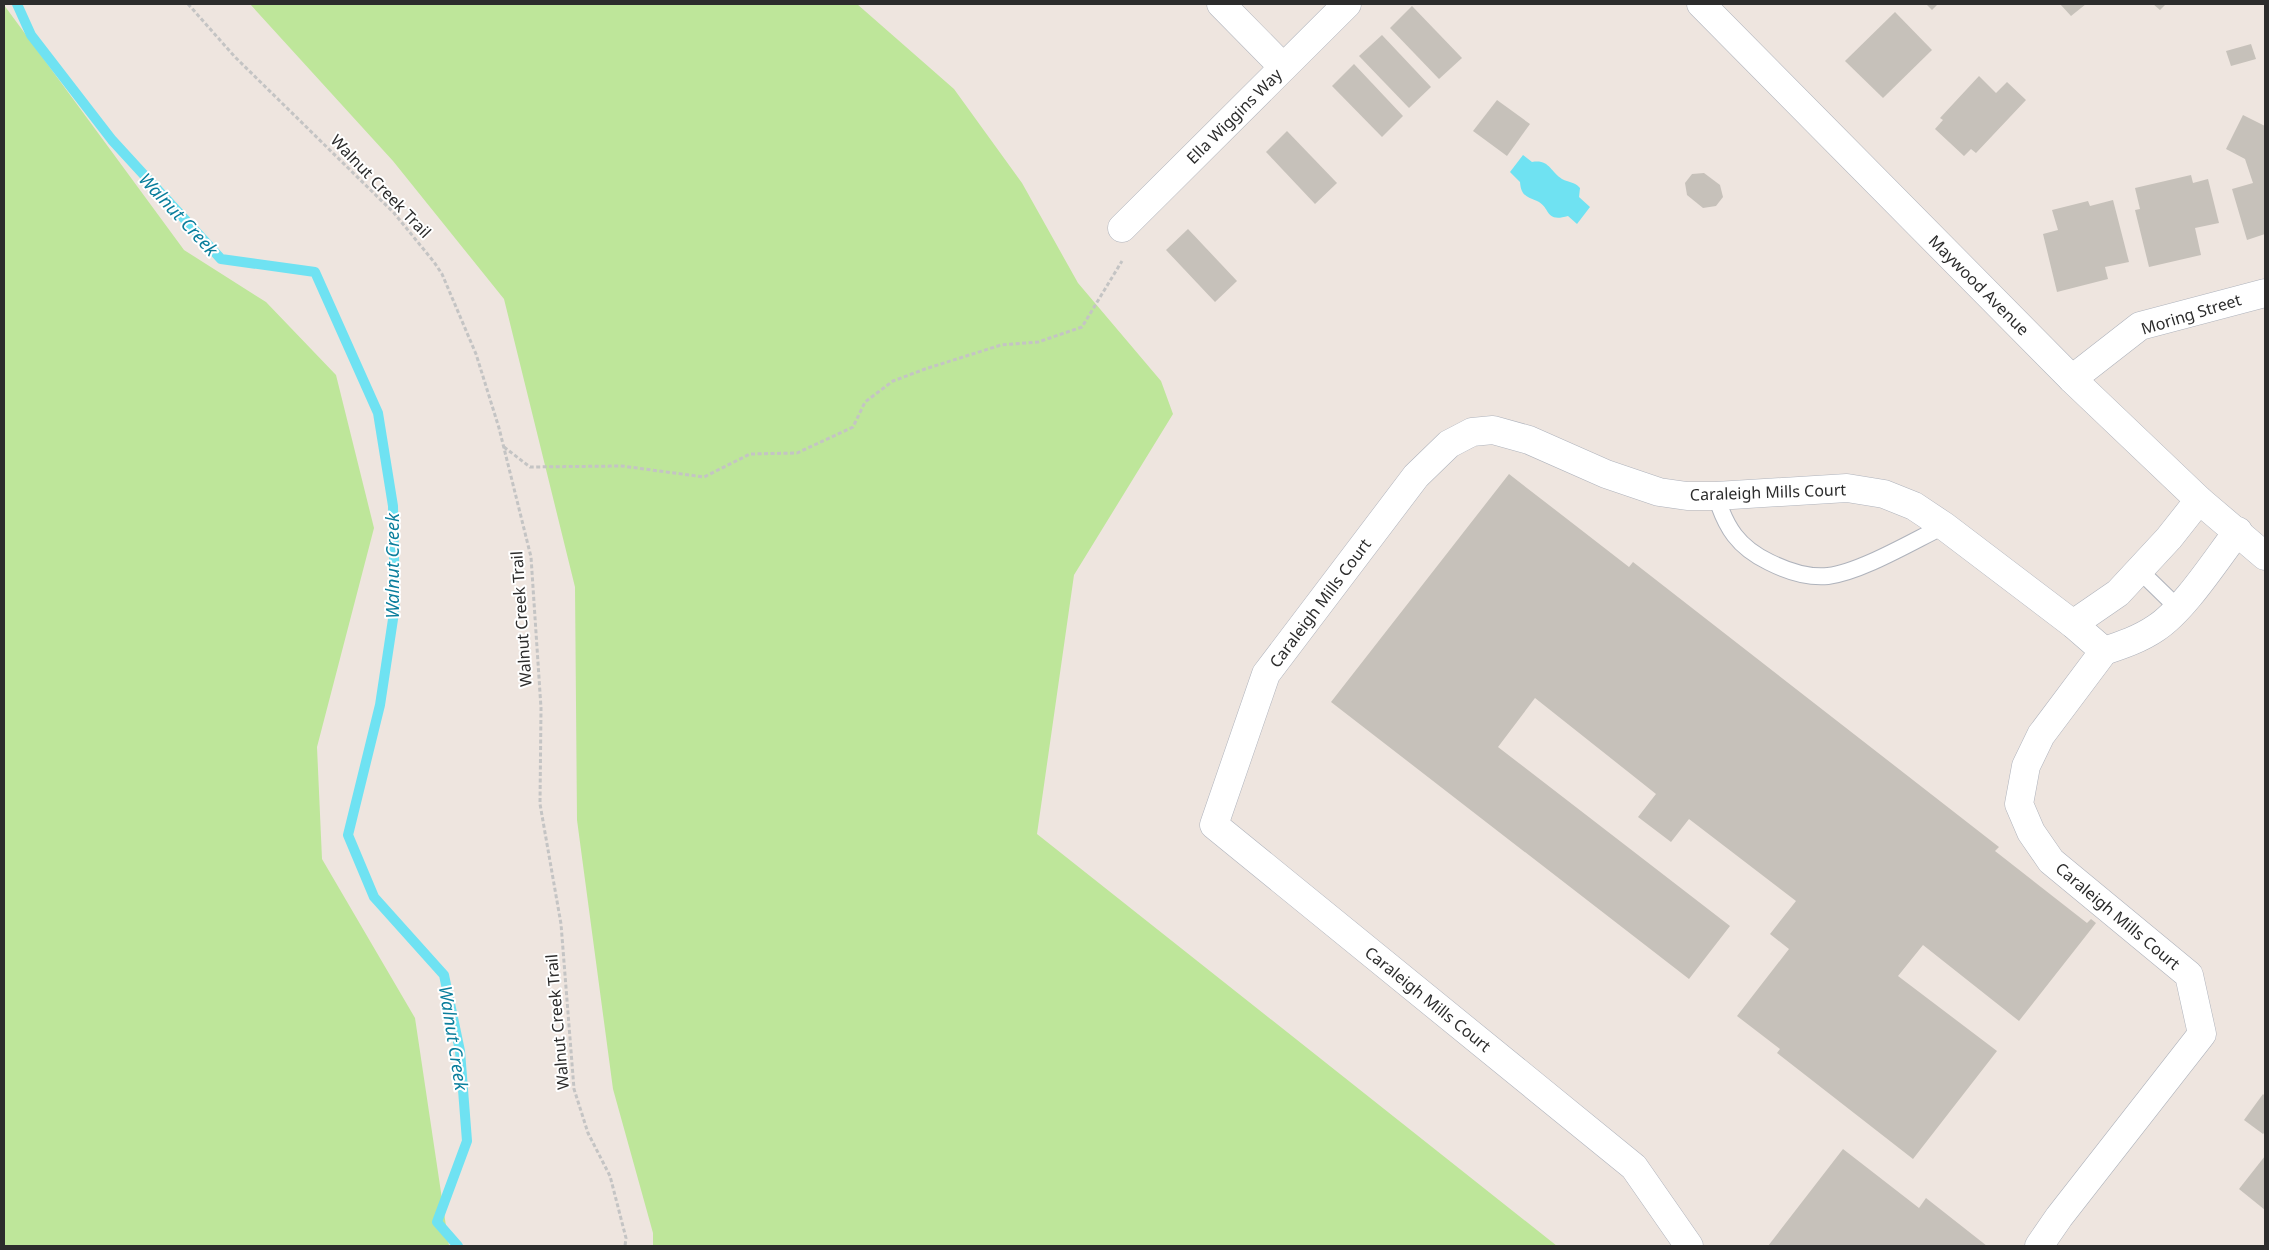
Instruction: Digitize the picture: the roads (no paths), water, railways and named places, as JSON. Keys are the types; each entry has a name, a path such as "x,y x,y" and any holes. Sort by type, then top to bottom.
{"street":[{"path":"1221,4 1283,67"},
{"name":"Ella Wiggins Way","path":"1122,228 1347,4"},
{"name":"Maywood Avenue","path":"1701,4 2072,380 2199,500 2238,531 2265,556"},
{"name":"Moring Street","path":"2072,380 2140,326 2265,293"},
{"name":"Caraleigh Mills Court","path":"1689,1246 1634,1167 1214,825 1266,674 1416,476 1449,444 1472,432 1493,430 1529,440 1606,474 1659,492 1688,496 1716,496 1847,488 1884,494 1914,506 1944,526 2073,624 2104,651 2041,735 2026,766 2019,804 2031,832 2050,861 2188,975 2202,1034 2039,1246"},
{"path":"2073,624 2118,593 2140,571 2199,500"},
{"path":"2104,651 2142,637 2158,627 2178,608 2238,531"}],"lane":[{"path":"1716,496 1722,517 1730,532 1746,547 1785,570 1806,575 1827,576 1850,571 1944,526"},
{"path":"2140,571 2178,608"}],"water":[{"path":"1523,155 1532,162 1546,164 1562,179 1574,183 1580,188 1579,197 1590,207 1577,224 1568,216 1560,218 1551,216 1541,204 1523,193 1520,182 1510,172"}],"waterway":[{"name":"Walnut Creek","path":"17,4 31,35 112,140 221,259 315,272 378,413 393,506 395,606 380,705 348,835 374,897 444,975 460,1051 467,1141 437,1222 458,1246"}]}
